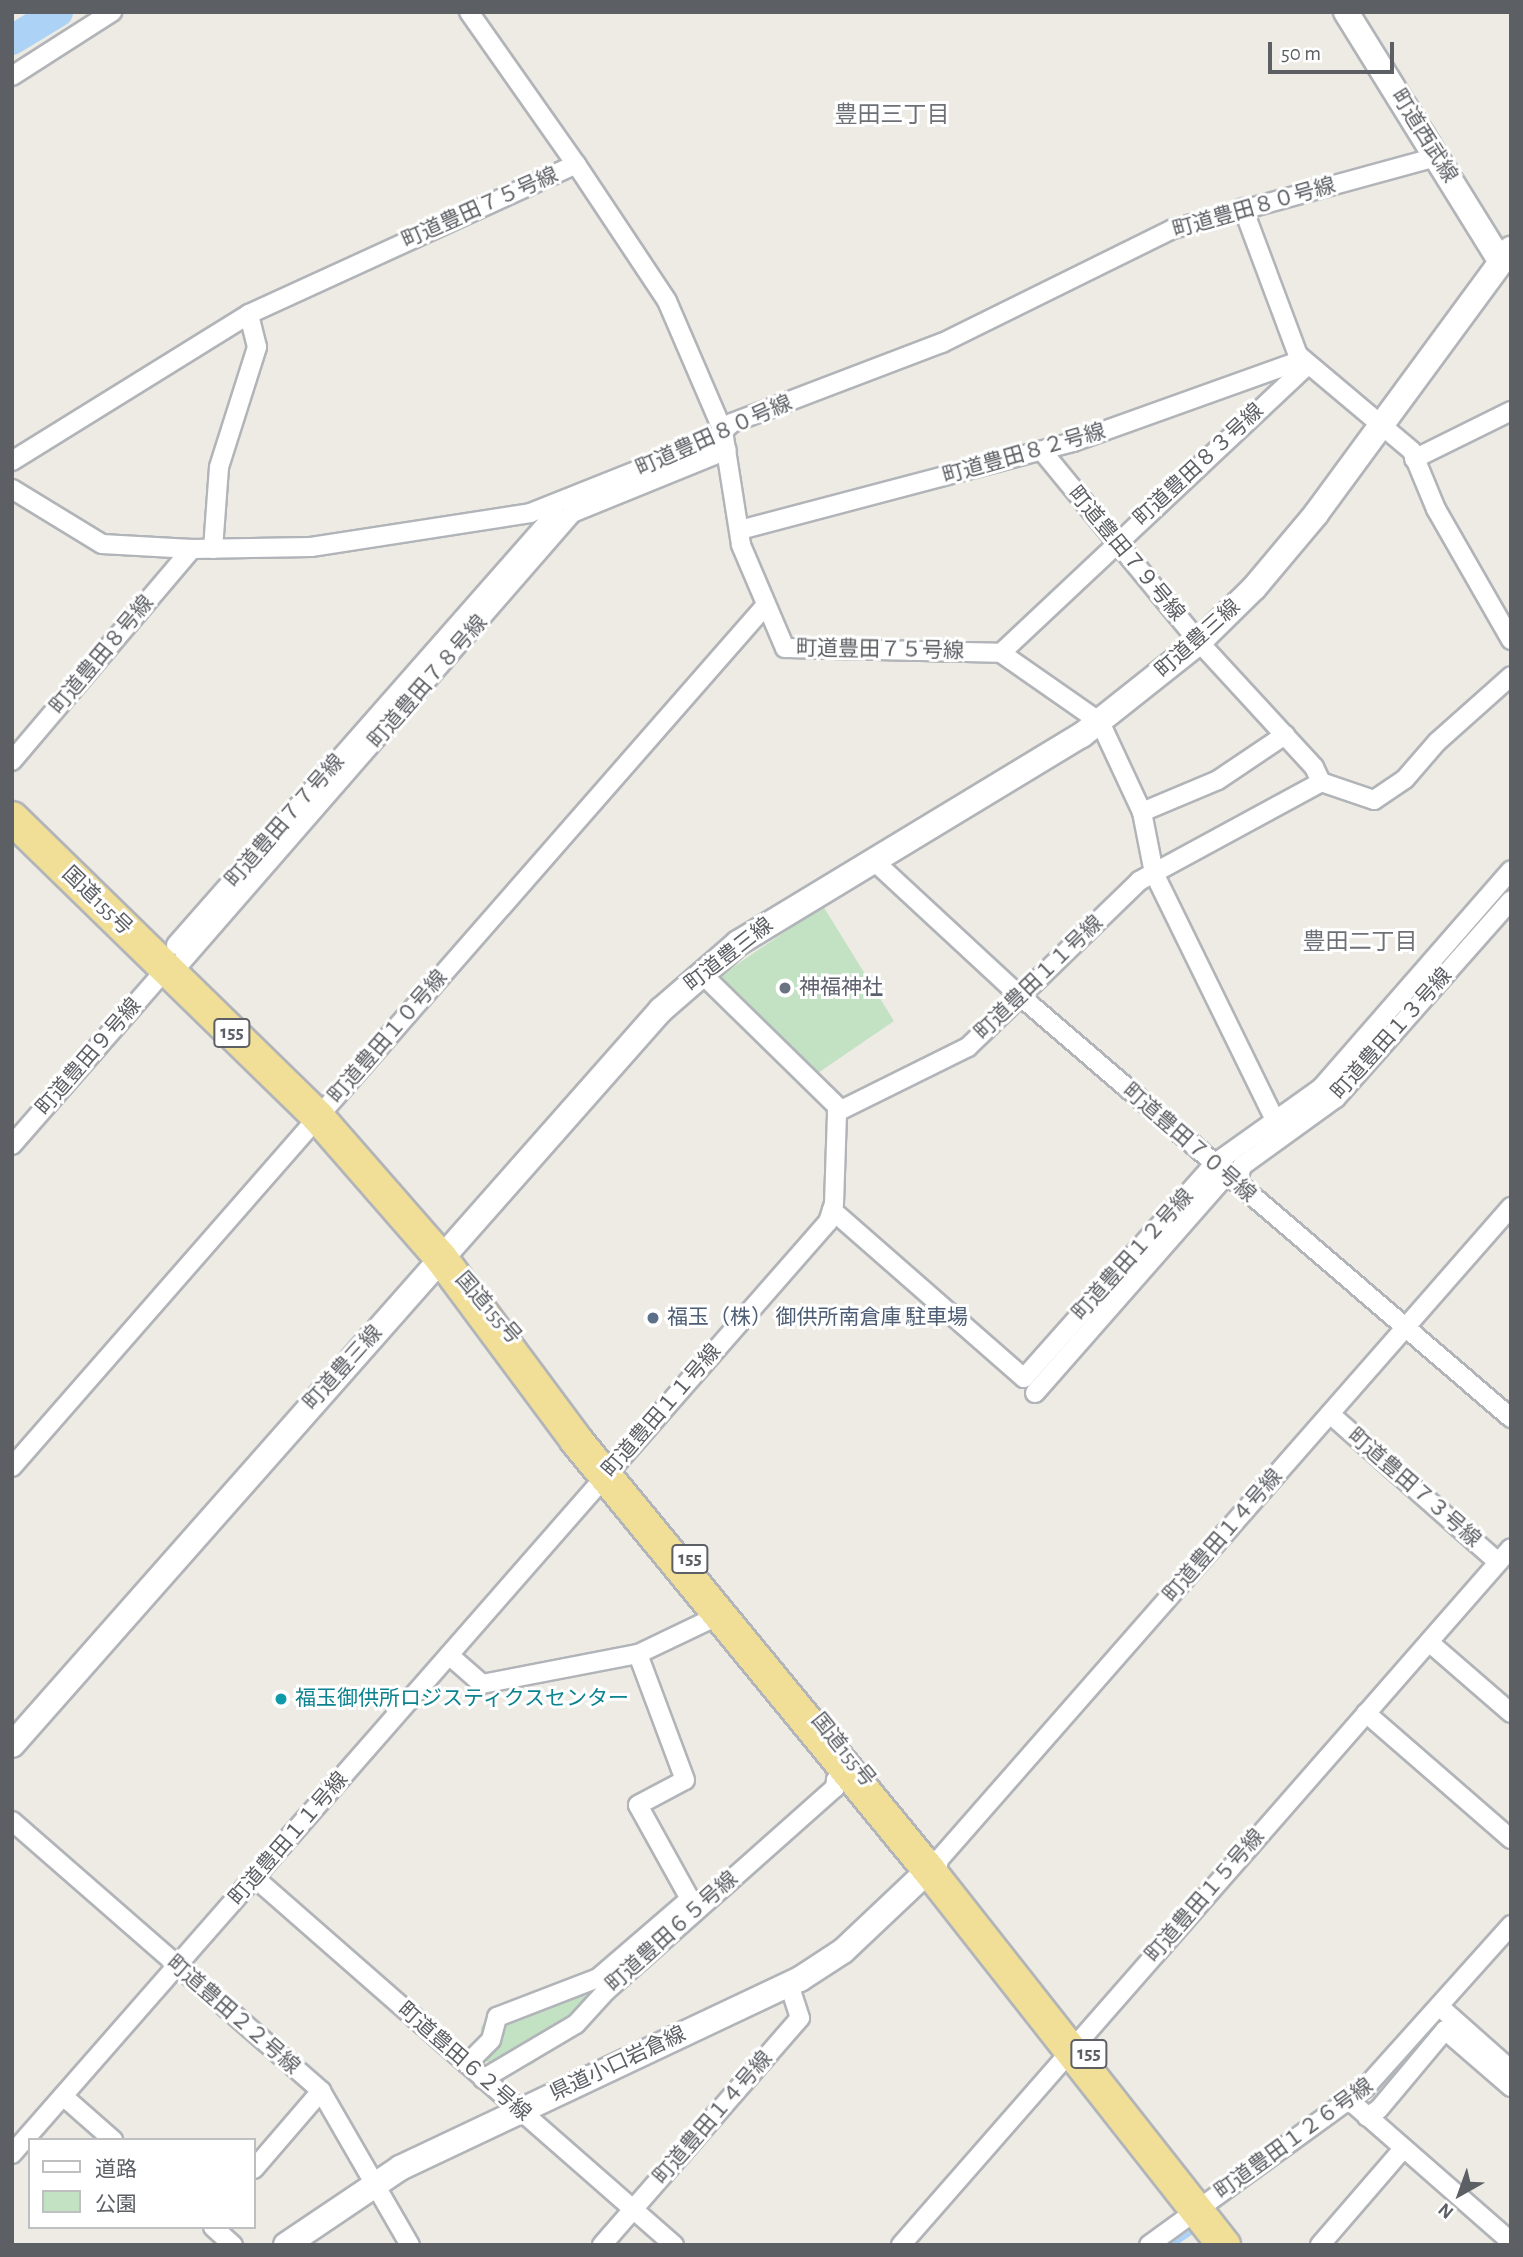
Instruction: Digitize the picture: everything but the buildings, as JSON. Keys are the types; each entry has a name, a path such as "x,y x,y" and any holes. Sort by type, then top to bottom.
{"highway":[{"name":"国道155号","path":"12,818 171,963 318,1117 441,1258 1202,2206 1242,2245"},
{"name":"国道155号","path":"611,1470 722,1614 932,1867"},
{"name":"国道155号","path":"1202,2206 1224,2245"}],"street":[{"path":"12,76 112,12"},
{"path":"469,12 576,164"},
{"name":"町道西武線","path":"1346,12 1437,157 1507,260"},
{"name":"町道豊田８０号線","path":"12,489 102,544 192,549 311,547 530,513 713,440 732,423 942,344 1173,229 1437,157"},
{"name":"町道豊田７５号線","path":"12,461 249,314 576,164 667,301 723,431 741,545 785,648 1001,653"},
{"path":"1243,208 1305,362 1412,451 1436,509 1511,640"},
{"name":"町道豊三線","path":"12,1745 621,1051 701,972 759,928 1100,722 1199,642 1284,553 1507,260"},
{"path":"213,549 219,467 257,347 249,314"},
{"name":"町道豊田８２号線","path":"740,530 1042,451 1305,362"},
{"name":"町道豊田８３号線","path":"1001,653 1305,362"},
{"path":"1414,459 1511,411"},
{"name":"町道豊田７８号線","path":"171,963 572,513 727,450"},
{"name":"町道豊田７９号線","path":"1042,451 1199,642 1314,767 1321,782"},
{"name":"町道豊田７７号線","path":"171,963 552,516 554,504"},
{"name":"町道豊田８号線","path":"12,761 192,549"},
{"name":"町道豊田１０号線","path":"12,1467 765,606"},
{"path":"1001,653 1100,722 1142,813 1154,873 1276,1122"},
{"path":"1321,782 1374,800 1405,779 1437,742 1511,676"},
{"path":"1142,813 1218,780 1285,735"},
{"name":"町道豊田１１号線","path":"840,1109 962,1051 1139,881 1321,782"},
{"name":"町道豊田７０号線","path":"873,860 1019,996 1511,1418"},
{"name":"町道豊田１２号線","path":"832,1210 1024,1378 1214,1164 1321,1088 1511,870"},
{"name":"町道豊田１３号線","path":"1035,1393 1222,1180 1238,1180 1242,1166 1341,1093 1511,900"},
{"name":"町道豊田９号線","path":"12,1145 171,963"},
{"path":"701,972 840,1109 835,1116 832,1210"},
{"name":"町道豊田１４号線","path":"932,1867 1511,1207"},
{"name":"町道豊田１１号線","path":"12,2154 828,1222 832,1210"},
{"name":"町道豊田７３号線","path":"1330,1414 1498,1562"},
{"name":"町道豊田１５号線","path":"901,2245 1511,1548"},
{"path":"449,1655 482,1684 638,1654 722,1614"},
{"path":"1429,1642 1511,1713"},
{"path":"467,2064 491,2040 498,2017 598,1978 694,1904 638,1805 685,1780 638,1654"},
{"path":"1366,1713 1511,1839"},
{"name":"町道豊田６５号線","path":"483,2079 576,2024 694,1904 835,1788 836,1780 849,1770"},
{"name":"町道豊田２２号線","path":"12,1821 321,2091 410,2245"},
{"name":"県道小口岩倉線","path":"286,2245 374,2183 519,2110 789,1984 843,1951 932,1867"},
{"name":"町道豊田６２号線","path":"255,1878 674,2245"},
{"name":"町道豊田１２６号線","path":"1149,2245 1349,2100 1383,2072 1511,1925"},
{"name":"町道豊田１４号線","path":"602,2245 800,2018 789,1984"},
{"path":"1440,2007 1511,2070"},
{"path":"1367,2118 1380,2109 1445,2030 1511,2087"},
{"path":"256,2167 321,2091"},
{"path":"63,2096 111,2138"},
{"path":"1349,2100 1511,2242"},
{"path":"1320,2245 1403,2149"},
{"path":"215,2229 233,2245"}],"green space":[{"path":"823,906 894,1021 815,1075 720,984 720,976"},
{"path":"559,1984 586,1996 580,2019 558,2045 531,2065 512,2067 480,2060 481,2027 495,2009 518,2006"}],"waterway":[{"path":"12,40 58,12"},
{"path":"1171,2245 1190,2232"}],"place":[{"name":"神福神社","path":"785,988"},
{"name":"福玉（株） 御供所南倉庫 駐車場","path":"653,1318"},
{"name":"福玉御供所ロジスティクスセンター","path":"281,1699"}],"district":[{"name":"豊田三丁目","path":"892,116"},
{"name":"豊田二丁目","path":"1360,943"}]}
